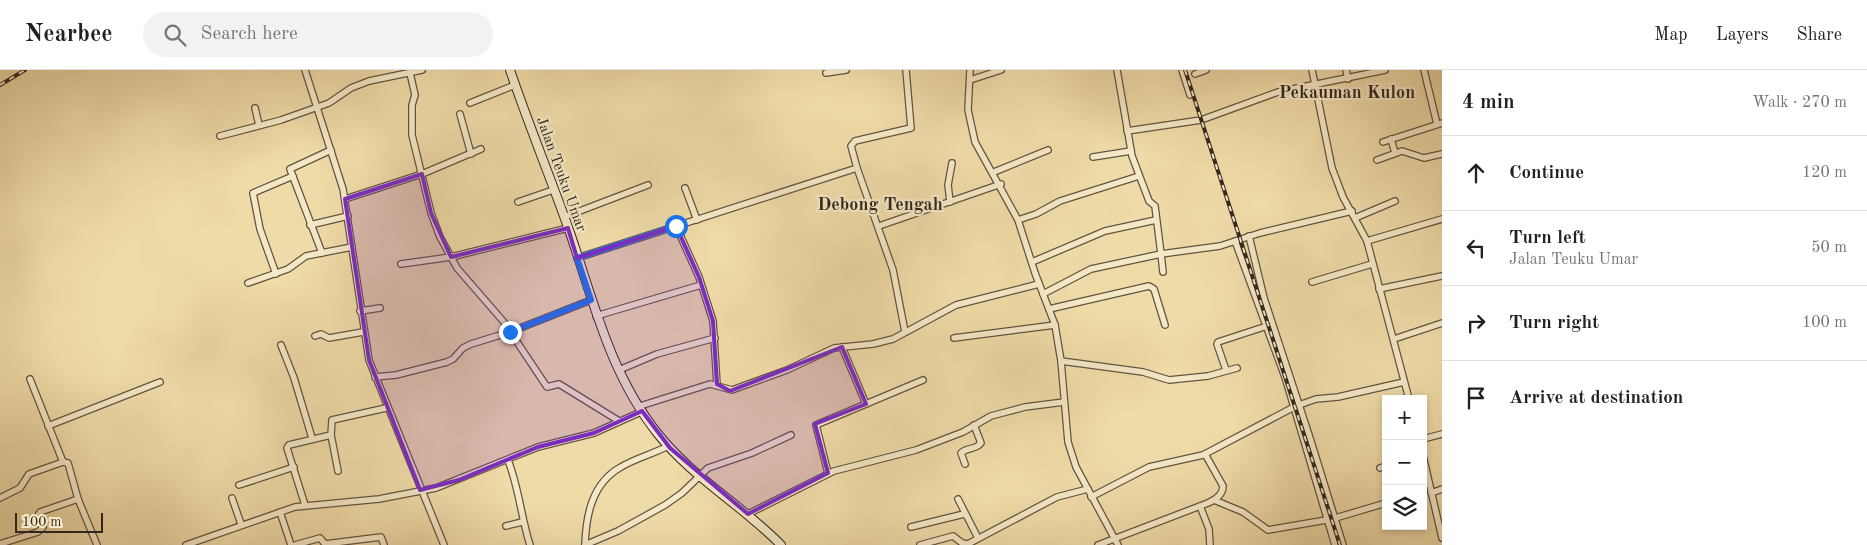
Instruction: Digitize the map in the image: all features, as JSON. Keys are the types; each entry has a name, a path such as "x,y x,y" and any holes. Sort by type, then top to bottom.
{"main road":[{"name":"Jalan Teuku Umar","path":"510,70 568,228 596,316 619,370 641,409 668,446 748,514 777,543"}],"street":[{"path":"305,70 345,200 363,332 375,377 386,408 444,545"},
{"path":"220,136 281,120 329,103 351,88 369,81 422,70"},
{"path":"826,72 846,70"},
{"path":"905,332 899,292 879,226 857,168 851,146 855,141 912,128 906,70"},
{"path":"970,70 968,110 975,142 1001,184 1018,220 1039,284 1055,324 1062,361 1068,442 1076,467 1118,545"},
{"path":"970,80 1001,70"},
{"path":"1117,70 1131,151 1149,202 1155,206 1163,272"},
{"path":"1182,70 1190,95"},
{"path":"1195,74 1206,70"},
{"path":"1312,70 1330,161 1337,183 1366,241 1408,395"},
{"path":"1346,70 1348,79"},
{"path":"1127,131 1201,120 1278,92 1385,70"},
{"path":"1383,142 1440,124 1424,70"},
{"path":"410,73 415,95 411,126 433,219 451,257 510,332 547,387 559,384 619,420"},
{"path":"470,103 515,85"},
{"path":"255,108 259,125"},
{"path":"460,114 471,154"},
{"path":"1391,139 1395,153"},
{"path":"345,200 422,174 482,149"},
{"path":"322,253 310,225 291,167 331,150"},
{"path":"994,172 1048,150"},
{"path":"1093,157 1131,151"},
{"path":"1378,160 1395,153 1404,152 1424,158 1442,154"},
{"path":"950,202 948,185 952,163"},
{"path":"577,258 857,168"},
{"path":"276,274 260,230 253,193 293,176"},
{"path":"1018,220 1036,214 1060,201 1139,176"},
{"path":"879,226 1001,184"},
{"path":"564,217 648,185"},
{"path":"685,188 697,220"},
{"path":"518,202 553,190"},
{"path":"1355,218 1395,201"},
{"path":"1043,294 1091,269 1161,254 1214,247 1249,236 1352,211"},
{"path":"310,225 348,216"},
{"path":"1366,241 1442,219"},
{"path":"1032,262 1105,231 1156,220"},
{"path":"676,226 701,285 715,338 717,384"},
{"path":"401,264 451,257 568,228"},
{"path":"1249,236 1254,263 1336,545"},
{"path":"1235,241 1336,518 1343,545"},
{"path":"248,283 276,274 306,256 352,248"},
{"path":"1312,282 1372,264"},
{"path":"1379,289 1442,276"},
{"path":"186,545 241,524 305,505 379,499 436,488 538,447 594,433 641,409 690,388 717,384 732,390 787,370 824,352 842,347 873,344 894,339 956,305 1039,284"},
{"path":"596,316 701,285"},
{"path":"1049,310 1149,286 1154,289 1165,325"},
{"path":"375,377 396,375 441,364 453,359 463,348 510,332 591,300"},
{"path":"360,311 380,308"},
{"path":"1394,339 1442,323"},
{"path":"954,338 1055,324"},
{"path":"1226,370 1217,343 1267,326"},
{"path":"315,336 321,334 329,338 363,332"},
{"path":"619,370 657,354 715,338"},
{"path":"280,345 294,378 312,438"},
{"path":"842,347 866,404"},
{"path":"1062,361 1136,370 1169,380 1208,376 1237,368"},
{"path":"30,379 63,462"},
{"path":"828,473 816,425 923,380"},
{"path":"48,426 160,382"},
{"path":"1091,496 1149,466 1205,454 1296,406 1316,399 1338,397 1404,382"},
{"path":"748,514 813,483 828,473 916,450 963,432 991,416 1024,407 1064,402"},
{"path":"338,471 331,435 332,420 386,408"},
{"path":"965,464 961,453 981,443 974,425"},
{"path":"668,446 622,466 602,483 586,521 585,545 618,531 665,505 713,465 752,453 792,434"},
{"path":"1427,438 1442,434"},
{"path":"305,505 288,446 312,438 331,435"},
{"path":"1098,545 1214,500 1221,494 1223,486 1205,454"},
{"path":"508,460 516,481 522,522 530,545"},
{"path":"0,498 20,488 29,474 63,462 68,463 78,499 97,545"},
{"path":"239,486 294,467"},
{"path":"1427,476 1442,538"},
{"path":"920,545 953,536 965,544 1057,497 1088,489"},
{"path":"1430,491 1442,489"},
{"path":"232,498 241,524"},
{"path":"0,544 38,532 43,527 37,517 40,512 78,499"},
{"path":"958,499 964,514 978,538"},
{"path":"1214,500 1243,512 1268,530 1328,520 1382,503"},
{"path":"1200,506 1209,529 1210,545"},
{"path":"280,512 291,545"},
{"path":"911,527 964,514"},
{"path":"506,526 522,522"},
{"path":"295,545 320,538 325,544 382,537 384,545"}],"highlighted area":[{"path":"422,174 431,213 451,257 568,228 577,258 676,226 699,277 713,321 717,384 730,391 842,347 866,404 815,424 828,473 748,514 670,448 642,411 594,433 538,447 459,480 420,490 369,360 345,199"}],"railway":[{"path":"0,85 25,70"},
{"path":"1185,70 1340,545"}],"district":[{"name":"Pekauman Kulon","path":"1347,92"},
{"name":"Debong Tengah","path":"880,204"}],"route":[{"path":"510,332 591,300 577,258 676,226"}]}
